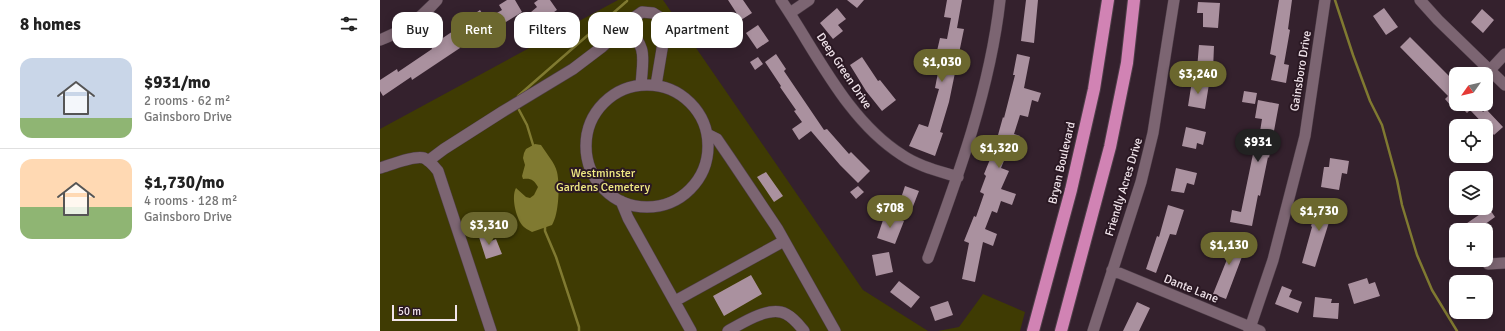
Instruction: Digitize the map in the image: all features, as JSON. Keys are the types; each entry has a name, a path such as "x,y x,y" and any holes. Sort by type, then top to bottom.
{"highway":[{"name":"Bryan Boulevard","path":"1033,331 1071,190 1084,135 1094,89 1108,0"},
{"path":"1061,331 1110,147 1127,63 1134,0"}],"street":[{"path":"380,40 391,36 408,25 437,0"},
{"name":"Deep Green Drive","path":"782,0 847,102 865,125 881,140 903,156 932,169 958,177"},
{"path":"790,13 809,0"},
{"path":"928,258 970,141 991,52 1000,0"},
{"name":"Friendly Acres Drive","path":"1093,331 1141,182 1153,133 1174,0"},
{"name":"Gainsboro Drive","path":"1253,330 1305,136 1325,0"},
{"path":"1420,0 1438,20 1487,67"},
{"path":"643,12 653,13 661,18 664,23 664,36 656,85"},
{"path":"428,161 502,112 573,69 601,48"},
{"path":"641,48 643,58 641,86"},
{"path":"1493,67 1505,54"},
{"path":"1493,73 1505,85"},
{"path":"656,85 676,92 693,105 704,122 709,143 706,164 697,183 681,197 662,205 641,207 621,201 605,190 594,175 587,156 587,137 592,119 604,103 619,92 637,86 656,85"},
{"path":"707,134 717,140 730,158 784,241 834,331"},
{"path":"380,168 411,159 423,158 433,164 438,171 491,331"},
{"path":"621,201 628,218 691,331"},
{"path":"675,301 784,241"},
{"path":"1493,264 1505,263"},
{"name":"Dante Lane","path":"1112,270 1253,330"},
{"path":"728,331 755,316 773,312 785,313 796,321 804,331"}],"green space":[{"name":"Westminster Gardens Cemetery","path":"618,0 663,0 671,12 651,12 651,48 696,48 863,290 928,331 380,331 380,129 529,48 580,48 580,21 588,16 588,48 643,48 643,12 596,12"},
{"path":"983,294 1025,312 1020,331 938,331 959,327"}],"shaded area":[{"path":"535,144 541,145 554,165 557,172 559,192 556,214 552,225 532,232 524,227 520,221 516,212 514,196 516,188 526,197 530,198 534,195 538,187 532,180 523,179 522,176 525,165 523,158 524,153 526,149"}],"building":[{"path":"507,0 515,0 522,12 514,12 514,17 506,22 506,12 498,12 502,10 499,5"},
{"path":"538,0 550,0 557,10 554,12 531,12 537,7 534,3"},
{"path":"728,0 743,0 752,13 743,19 743,12 736,12"},
{"path":"847,0 864,0 857,8"},
{"path":"947,0 962,0 957,28 964,29 949,102 940,132 943,133 935,156 909,146 919,124 928,127 939,89 935,88 942,52 937,51 940,38 947,39 951,18 944,17"},
{"path":"1026,0 1038,0 1034,43 1021,41"},
{"path":"1279,0 1292,0 1288,29 1290,30 1284,64 1289,65 1286,83 1271,80 1276,56 1270,54"},
{"path":"1198,2 1220,3 1218,28 1203,27 1203,13 1197,13"},
{"path":"837,8 846,19 838,25 843,31 833,39 820,23"},
{"path":"1384,8 1398,27 1386,35 1373,16"},
{"path":"1482,9 1494,20 1483,33 1471,22"},
{"path":"758,25 769,41 757,49 746,33"},
{"path":"451,32 451,48 460,48 412,80 411,77 383,96 380,91 380,80 397,69 398,72 432,48 443,48 443,38"},
{"path":"1410,37 1449,76 1449,104 1445,99 1448,96 1400,47"},
{"path":"1199,45 1214,46 1213,70 1197,69"},
{"path":"776,54 786,69 784,71 824,130 827,129 849,154 851,152 870,171 858,183 840,165 811,131 799,140 792,129 802,122 765,62"},
{"path":"1017,54 1030,57 1024,88 1041,93 1038,102 1032,100 1028,117 1020,115 1014,134 1020,136 1016,148 1010,146 1001,168 1009,171 1001,189 1016,194 1012,205 1001,201 997,213 992,211 985,229 997,234 993,246 983,242 975,282 962,279 969,243 964,241 974,216 976,217 984,194 980,192 986,176 984,174 993,152 997,153 1003,137 998,135 1015,75 1013,75"},
{"path":"758,57 763,64 755,70 750,62"},
{"path":"862,57 878,81 880,80 896,100 882,111 866,91 850,65"},
{"path":"1192,81 1209,84 1205,109 1188,106"},
{"path":"1244,91 1257,93 1255,104 1242,102"},
{"path":"1258,100 1279,104 1269,158 1268,157 1260,196 1258,195 1252,226 1230,222 1232,210 1241,212 1253,154 1247,153 1249,143 1258,144 1262,119 1255,118"},
{"path":"1471,111 1488,111 1503,127 1494,135 1493,119 1479,119"},
{"path":"1186,127 1206,132 1203,145 1197,143 1196,149 1182,146"},
{"path":"1330,158 1349,161 1347,174 1342,173 1339,190 1321,187 1324,167 1329,167"},
{"path":"1176,168 1197,173 1194,185 1187,183 1184,193 1171,191"},
{"path":"766,172 783,196 774,202 757,177"},
{"path":"858,186 864,192 856,199 850,192"},
{"path":"905,186 919,191 912,209 899,204"},
{"path":"1319,202 1339,209 1335,221 1330,219 1315,267 1302,263 1312,227 1311,226"},
{"path":"1168,205 1184,210 1176,235 1170,234 1156,273 1146,269 1157,236 1159,237"},
{"path":"885,214 904,221 895,244 877,238"},
{"path":"1493,214 1495,217 1487,223 1467,223 1479,215"},
{"path":"487,231 491,241 496,239 502,254 486,259 478,234"},
{"path":"1220,237 1246,246 1226,299 1213,294 1230,252 1216,247"},
{"path":"889,252 893,272 876,276 872,255"},
{"path":"751,275 762,294 724,316 713,296"},
{"path":"1367,278 1369,284 1375,282 1380,296 1354,304 1348,284"},
{"path":"899,281 920,297 911,308 890,292"},
{"path":"1282,286 1292,290 1289,297 1302,302 1298,313 1275,304"},
{"path":"1315,297 1332,299 1331,303 1339,303 1338,319 1313,317"},
{"path":"948,301 953,315 935,321 930,307"},
{"path":"1137,302 1150,308 1139,331 1123,331"}],"waterway":[{"path":"518,96 627,0"},
{"path":"1335,0 1370,101 1382,125 1397,180 1402,205 1417,255 1432,290 1457,331"},
{"path":"518,108 527,125 534,148"},
{"path":"545,226 545,231 556,257 579,331"}]}
